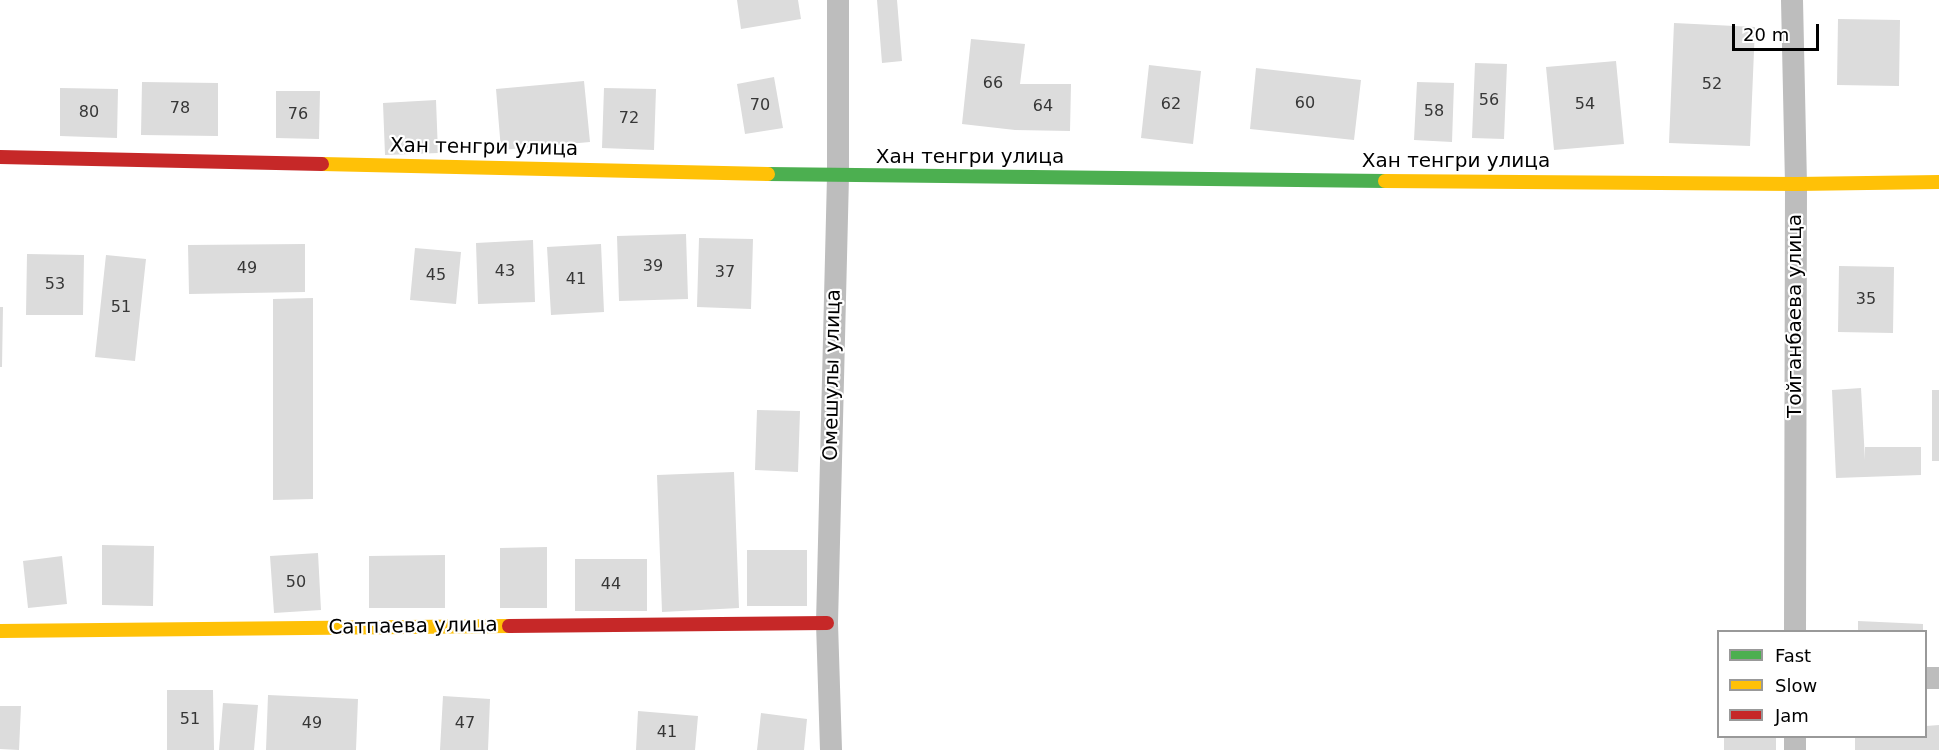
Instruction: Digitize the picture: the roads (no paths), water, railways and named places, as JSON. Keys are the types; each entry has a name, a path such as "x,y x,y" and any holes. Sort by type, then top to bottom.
{"street":[{"name":"Омешулы улица","path":"831,750 827,623 838,176 838,0"},
{"name":"Тойганбаева улица","path":"1792,0 1796,184 1795,630"},
{"name":"Хан тенгри улица","path":"0,157 838,176 1796,184 1939,182"},
{"name":"Сатпаева улица","path":"0,631 827,623"}]}
